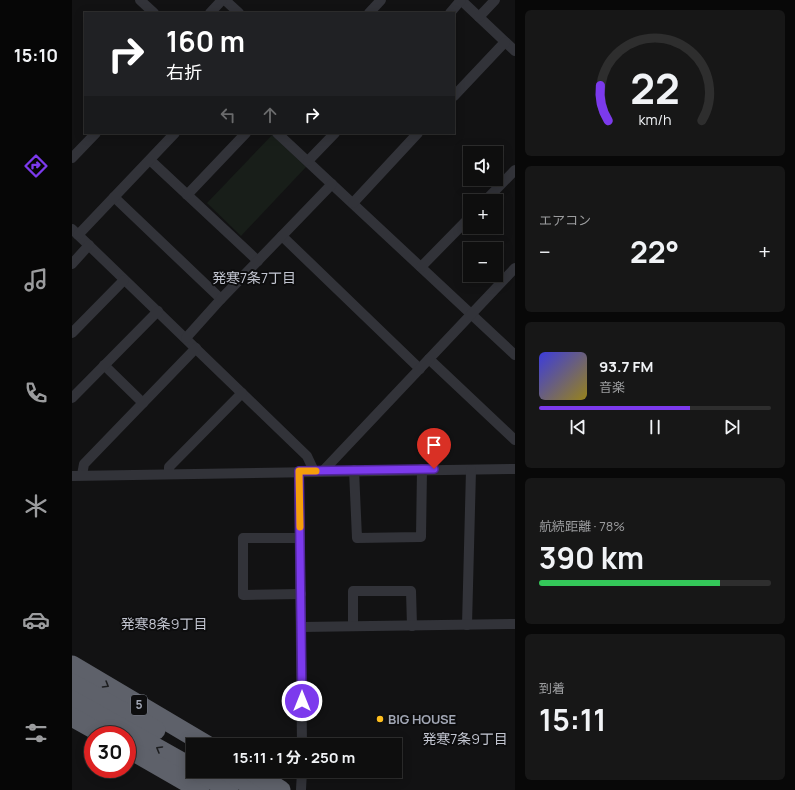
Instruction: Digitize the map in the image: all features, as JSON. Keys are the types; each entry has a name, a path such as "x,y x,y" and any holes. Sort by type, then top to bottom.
{"highway":[{"name":"5","path":"72,665 195,738"},
{"path":"72,683 186,747"},
{"path":"72,700 186,764"},
{"path":"72,717 88,726"},
{"path":"136,753 200,790"},
{"path":"209,778 229,790"},
{"path":"238,778 258,790"},
{"path":"262,778 281,790"}],"street":[{"path":"140,0 153,12"},
{"path":"211,12 222,0"},
{"path":"225,0 238,12"},
{"path":"369,12 381,0"},
{"path":"451,12 461,0 514,50"},
{"path":"479,17 495,0"},
{"path":"455,95 505,42"},
{"path":"72,158 95,134"},
{"path":"175,134 114,197 75,232 307,456 318,471"},
{"path":"187,195 245,134"},
{"path":"278,134 515,354"},
{"path":"308,161 334,134"},
{"path":"353,203 417,134"},
{"path":"150,160 258,261"},
{"path":"492,194 515,170"},
{"path":"186,338 221,299 332,184"},
{"path":"114,197 221,299"},
{"path":"421,267 463,224"},
{"path":"282,236 420,369"},
{"path":"72,264 89,245"},
{"path":"318,471 514,272"},
{"path":"72,333 124,280"},
{"path":"72,398 158,311"},
{"path":"77,476 84,464 196,348"},
{"path":"429,360 515,440"},
{"path":"104,365 143,403"},
{"path":"169,474 169,467 242,393"},
{"path":"354,470 357,538 365,538 421,537 422,469"},
{"path":"77,476 354,470 515,469"},
{"path":"467,625 471,470"},
{"path":"299,471 302,627 302,738"},
{"path":"300,538 243,538 242,595 301,594"},
{"path":"353,626 353,591 411,591 412,626"},
{"path":"302,627 515,624"},
{"path":"302,778 302,790"}],"shaded area":[{"path":"272,135 306,167 241,236 207,203"}],"slow traffic":[{"path":"300,527 299,471 316,471"}],"place":[{"name":"BIG HOUSE","path":"380,719"}],"district":[{"name":"発寒7条7丁目","path":"254,278"},
{"name":"発寒8条9丁目","path":"164,624"},
{"name":"発寒7条9丁目","path":"465,739"}],"route":[{"path":"302,701 299,471 434,469"}]}
